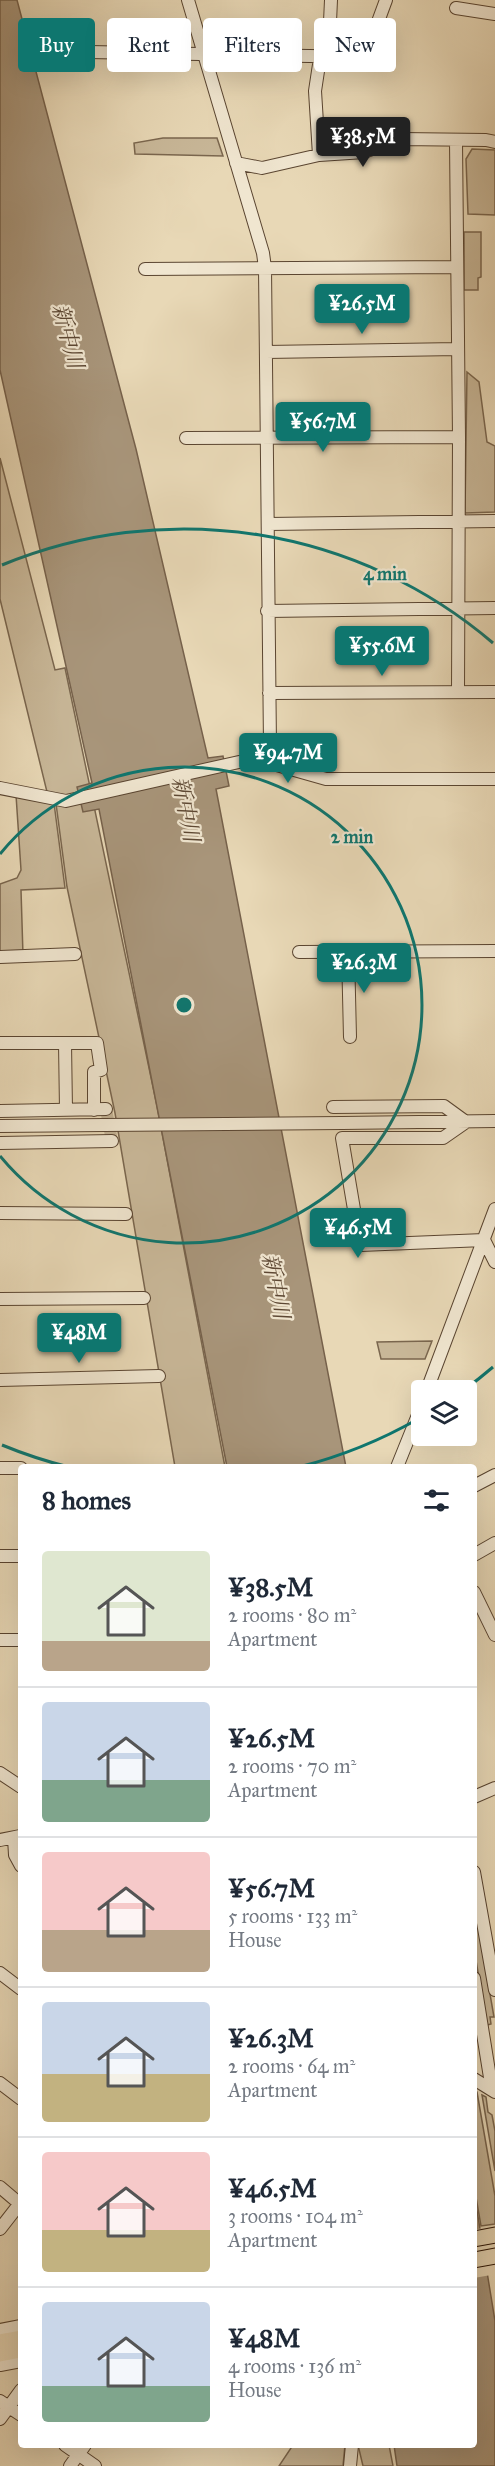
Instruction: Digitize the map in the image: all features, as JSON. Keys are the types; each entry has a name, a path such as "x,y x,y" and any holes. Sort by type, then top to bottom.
{"main road":[{"path":"477,2238 495,2235"},
{"path":"477,2247 495,2244"},
{"path":"477,2259 495,2256"},
{"path":"477,2267 495,2264"},
{"path":"0,2342 18,2339"},
{"path":"0,2354 18,2351"}],"street":[{"path":"188,0 203,51"},
{"path":"330,18 331,0"},
{"path":"379,18 386,0"},
{"path":"456,8 495,14"},
{"path":"95,52 203,54"},
{"path":"209,72 263,254 265,268 270,745 266,762"},
{"path":"318,72 315,91 319,155"},
{"path":"236,163 262,168 319,155 359,153 400,139 495,142"},
{"path":"456,141 459,437 458,692"},
{"path":"145,269 456,267"},
{"path":"266,352 458,349"},
{"path":"186,438 459,437"},
{"path":"268,524 495,521"},
{"path":"267,611 495,608"},
{"path":"269,693 495,692"},
{"path":"0,788 66,801 239,762 266,762 326,779 495,780"},
{"path":"299,952 495,951"},
{"path":"348,952 350,1036"},
{"path":"0,957 75,954"},
{"path":"0,1043 97,1043 101,1070 94,1072 100,1109 0,1111"},
{"path":"65,1043 66,1110"},
{"path":"333,1107 444,1106 466,1122"},
{"path":"0,1126 495,1121"},
{"path":"466,1122 443,1138 342,1138 360,1245 484,1240"},
{"path":"0,1143 112,1141"},
{"path":"431,1380 495,1209"},
{"path":"0,1213 126,1214"},
{"path":"484,1240 495,1262"},
{"path":"0,1299 144,1298"},
{"path":"0,1380 159,1376"},
{"path":"398,1464 411,1432"},
{"path":"0,1468 18,1468"},
{"path":"477,1484 495,1475"},
{"path":"477,1553 495,1543"},
{"path":"0,1556 18,1556"},
{"path":"477,1599 495,1635"},
{"path":"0,1640 18,1640"},
{"path":"0,1773 18,1782"},
{"path":"477,1796 495,1788"},
{"path":"0,1840 17,1837 15,1855 18,1860"},
{"path":"477,1889 495,1989"},
{"path":"0,1973 18,1987"},
{"path":"477,1995 494,2091"},
{"path":"477,2080 494,2091"},
{"path":"0,2083 18,2097"},
{"path":"0,2187 18,2207"},
{"path":"0,2229 18,2209"},
{"path":"0,2330 18,2327"},
{"path":"0,2365 18,2362"},
{"path":"0,2419 4,2404 18,2392"},
{"path":"4,2404 18,2413"},
{"path":"350,2466 352,2448"},
{"path":"70,2466 82,2450 95,2466"}],"shaded area":[{"path":"163,138 217,138 223,156 135,154 134,143"},
{"path":"472,149 495,150 495,215 468,214 466,159"},
{"path":"464,232 481,232 481,277 478,278 478,290 464,290"},
{"path":"467,372 479,382 487,442 495,446 495,512 465,513"},
{"path":"0,458 55,670 65,668 157,1106 224,1464 174,1464 115,1113 67,887 55,796 47,792 0,599"},
{"path":"16,795 54,803 65,888 21,890 23,955 0,955 0,884 17,878 21,870"},
{"path":"432,1341 425,1359 381,1359 377,1342"},
{"path":"477,1919 494,2017 490,2017 491,2024 487,2025 477,1967"},
{"path":"477,2092 495,2196 495,2224 481,2226 477,2203"},
{"path":"482,2095 486,2097 488,2112 492,2115 495,2131 495,2171"},
{"path":"291,2448 345,2448 343,2466 279,2466"},
{"path":"359,2448 390,2448 393,2466 363,2466"}],"water":[{"name":"新中川","path":"0,0 17,0 22,18 18,18 18,72 36,72 136,449 208,758 223,756 229,786 216,789 345,1464 226,1464 99,809 83,812 77,787 92,783 0,370"},
{"path":"477,2210 495,2321 495,2466 397,2466 394,2448 477,2448"}],"pier":[{"path":"483,2228 491,2275 477,2277 477,2229"}],"tunnel":[{"path":"106,1109 112,1141"}]}
